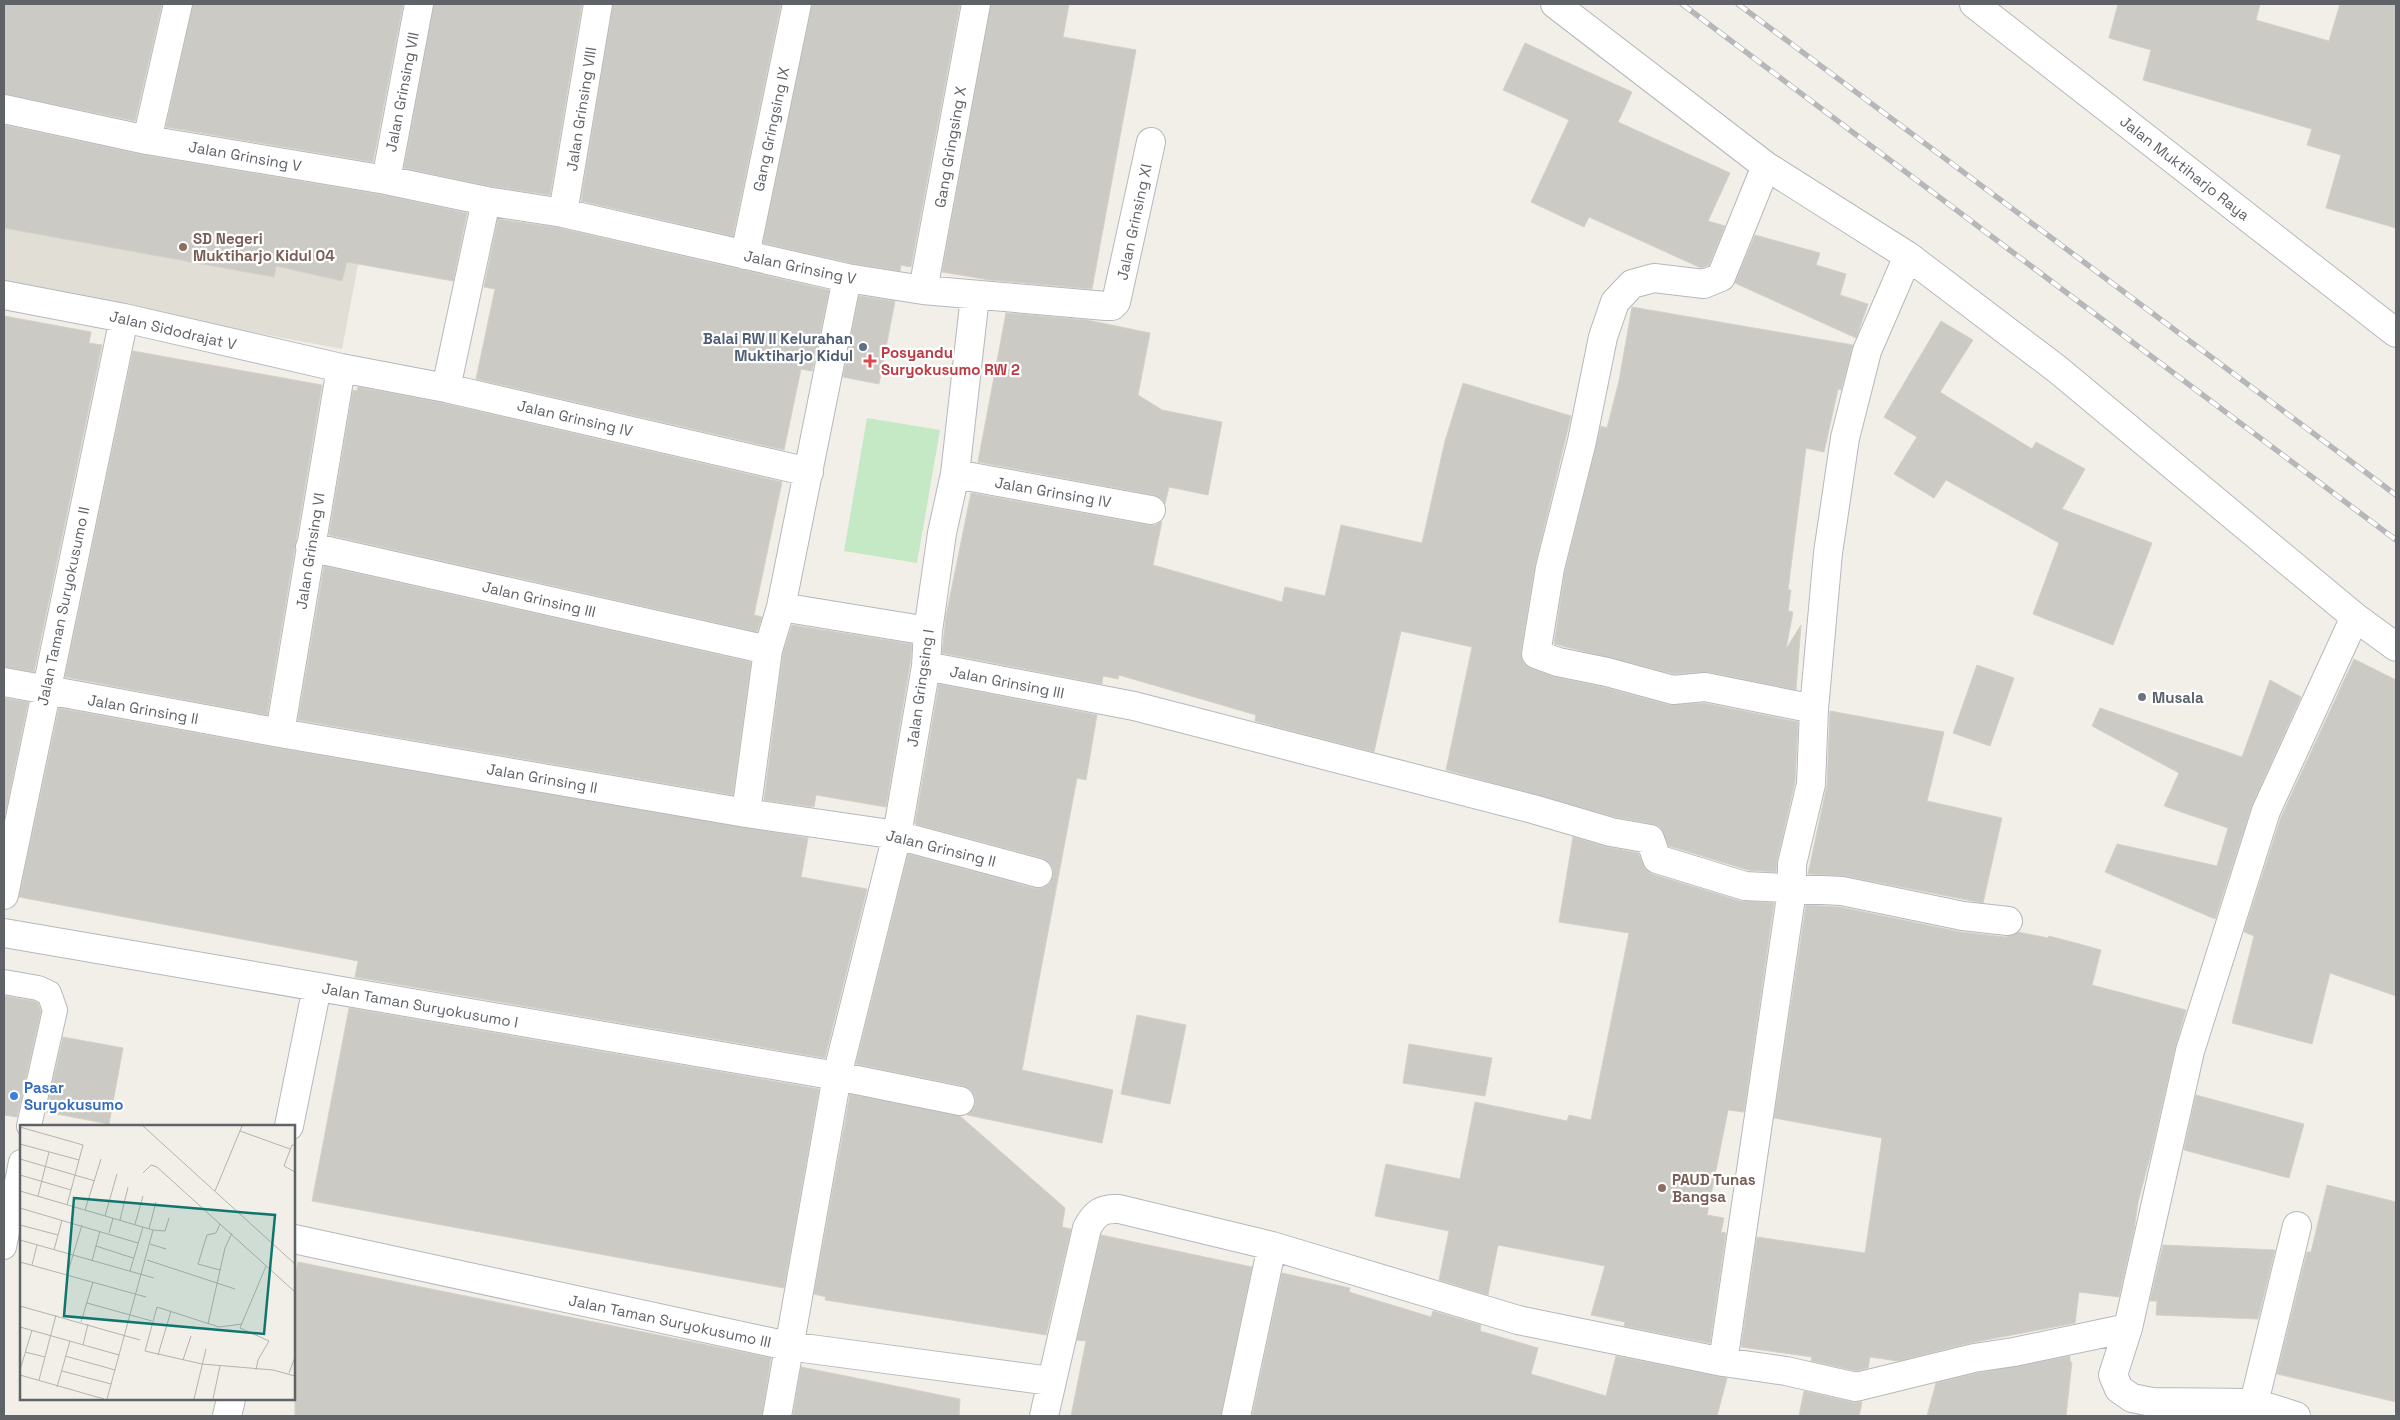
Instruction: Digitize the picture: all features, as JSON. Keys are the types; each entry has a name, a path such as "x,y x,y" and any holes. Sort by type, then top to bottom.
{"street":[{"path":"147,140 178,4"},
{"name":"Jalan Grinsing VII","path":"386,180 419,4"},
{"name":"Jalan Grinsing VIII","path":"564,213 598,4"},
{"name":"Gang Gringsing IX","path":"746,255 797,4"},
{"name":"Gang Gringsing X","path":"923,290 976,4"},
{"path":"1555,4 1766,166 1908,256 2057,369 2355,617 2396,647"},
{"name":"Jalan Muktiharjo Raya","path":"1974,4 2396,332"},
{"name":"Jalan Grinsing V","path":"4,109 147,140 386,180 486,201 564,213 847,278 975,296 1106,306 1112,306 1116,302"},
{"name":"Jalan Grinsing XI","path":"1116,302 1151,142"},
{"path":"1766,166 1721,277 1704,284 1654,278 1632,284 1615,302 1604,336 1582,441 1550,568 1536,654 1558,662 1673,690 1706,687 1814,708"},
{"path":"446,388 486,201"},
{"path":"1723,1362 1792,890 1792,864 1812,784 1814,708 1828,553 1845,438 1867,351 1908,256"},
{"path":"746,813 768,650 781,607 847,278"},
{"name":"Jalan Sidodrajat V","path":"4,295 124,318 341,368"},
{"name":"Jalan Gringsing I","path":"777,1416 837,1076 897,835 926,666 928,631 942,533 955,474 975,296"},
{"name":"Jalan Taman Suryokusumo II","path":"4,895 124,318"},
{"name":"Jalan Grinsing IV","path":"341,368 446,388 809,472"},
{"name":"Jalan Grinsing VI","path":"280,734 341,368"},
{"name":"Jalan Grinsing IV","path":"955,474 1151,510"},
{"name":"Jalan Grinsing III","path":"310,547 768,650"},
{"path":"781,607 928,631"},
{"path":"2296,1416 2254,1403 2152,1402 2132,1398 2118,1389 2113,1375 2128,1328 2190,1051 2266,811 2355,617"},
{"name":"Jalan Grinsing III","path":"926,666 1134,706 1533,809 1611,832 1650,839 1656,859 1746,886 1792,890"},
{"name":"Jalan Grinsing II","path":"4,682 280,734 746,813 897,835 1038,873"},
{"path":"1792,890 1842,891 1963,916 2008,921"},
{"name":"Jalan Taman Suryokusumo I","path":"4,933 837,1076 960,1101"},
{"path":"289,1125 318,987"},
{"path":"1044,1416 1087,1228 1093,1217 1100,1211 1108,1208 1119,1209 1272,1246 1518,1320 1723,1362 1786,1371 1856,1387 1974,1358 2014,1352 2128,1328"},
{"path":"2254,1403 2297,1226"},
{"name":"Jalan Taman Suryokusumo III","path":"295,1239 788,1346 1051,1382"},
{"path":"1236,1416 1272,1246"},
{"path":"227,1416 231,1400"}],"lane":[{"path":"4,982 38,988 49,993 54,1010 29,1125"},
{"path":"4,1247 20,1167"}],"shaded area":[{"name":"SD Negeri Muktiharjo Kidul 04","path":"4,138 369,207 342,349 4,286"}],"green space":[{"path":"867,418 940,430 917,563 844,551"}],"building":[{"path":"4,4 162,4 135,121 4,94"},
{"path":"193,4 403,4 373,162 166,127"},
{"path":"434,4 582,4 550,195 489,186 404,168"},
{"path":"613,4 781,4 733,236 581,201"},
{"path":"812,4 960,4 911,267 901,265 900,271 850,263 763,243"},
{"path":"991,4 1069,4 1063,37 1136,50 1092,289 990,280 942,272"},
{"path":"2118,4 2260,4 2256,20 2329,41 2340,4 2396,4 2396,228 2326,208 2341,155 2307,145 2312,129 2143,80 2151,50 2109,38"},
{"path":"1525,43 1632,92 1618,122 1730,173 1708,221 1725,226 1709,265 1701,268 1589,217 1584,227 1531,202 1569,120 1503,90"},
{"path":"4,125 144,155 383,195 467,213 453,281 347,262 342,281 276,266 274,277 4,228"},
{"path":"498,219 560,228 829,290 812,371 801,369 784,450 476,379 495,289 484,287"},
{"path":"1755,235 1820,253 1816,265 1846,274 1840,295 1868,304 1856,338 1735,283"},
{"name":"Balai RW II Kelurahan Muktiharjo Kidul","path":"859,296 895,301 879,384 843,377"},
{"path":"1632,307 1853,345 1841,390 1838,389 1824,452 1806,448 1788,590 1791,590 1788,611 1793,612 1786,649 1801,625 1796,690 1708,672 1674,674 1554,644 1565,571 1601,426 1607,428 1619,381"},
{"path":"1006,313 1087,320 1150,333 1138,395 1162,410 1222,422 1208,495 1169,487 1165,504 1161,498 1154,495 978,462"},
{"path":"4,316 91,332 89,343 102,345 34,672 4,667"},
{"path":"1941,321 1973,340 1940,392 2032,449 2036,442 2085,469 2062,509 2152,543 2113,645 2033,614 2059,543 1946,480 1934,498 1894,474 1917,437 1884,417"},
{"path":"133,351 322,385 267,715 65,677"},
{"path":"1463,383 1571,416 1535,565 1521,651 1524,664 1555,677 1603,687 1669,705 1704,703 1798,722 1795,782 1777,860 1776,872 1748,870 1669,846 1660,827 1653,824 1615,817 1446,770 1472,647 1401,631 1374,752 1255,721 1256,715 1119,675 1118,679 1103,676 1102,684 942,653 946,616 971,493 1148,525 1156,525 1162,521 1153,565 1282,602 1285,587 1325,596 1341,525 1422,543 1445,441"},
{"path":"358,387 443,403 782,482 754,615 762,617 757,632 329,535 353,390 357,391"},
{"path":"324,566 751,662 733,795 298,720"},
{"path":"792,625 912,644 886,807 816,795 814,807 764,800 783,653"},
{"path":"2354,659 2396,680 2396,996 2330,973 2312,1044 2232,1023 2254,936 2244,932 2281,817"},
{"path":"1977,665 2014,678 1990,746 1953,733"},
{"path":"2270,680 2301,697 2252,805 2215,919 2105,872 2117,844 2217,866 2228,828 2164,806 2179,773 2092,726 2100,708 2242,757"},
{"path":"939,684 1097,715 1086,780 1077,778 1022,1070 1113,1090 1102,1143 967,1115 975,1105 975,1097 971,1090 964,1086 856,1064 908,854 1034,888 1042,888 1049,884 1053,877 1053,869 1049,862 1042,858 915,824"},
{"path":"4,698 28,702 4,819"},
{"path":"59,708 277,748 808,838 801,877 867,889 825,1058 355,977 358,961 19,897"},
{"path":"1830,711 1944,732 1927,801 2002,818 1983,903 1845,876 1808,874 1827,785"},
{"path":"1573,837 1607,847 1638,853 1646,870 1652,874 1740,901 1774,903 1744,1112 1728,1110 1707,1215 1724,1218 1721,1232 1726,1233 1710,1343 1624,1326 1625,1322 1591,1315 1605,1266 1498,1245 1488,1295 1439,1280 1449,1231 1375,1216 1386,1164 1460,1179 1475,1102 1567,1121 1569,1115 1591,1120 1629,933 1559,922"},
{"path":"1806,905 1840,907 1961,932 2006,937 2018,932 2048,938 2049,936 2101,950 2092,985 2186,1010 2138,1202 2134,1230 2119,1297 2079,1292 2075,1323 1970,1343 1898,1361 1870,1357 1868,1368 1856,1371 1811,1361 1812,1357 1741,1347 1757,1237 1865,1253 1882,1138 1774,1118"},
{"name":"Pasar Suryokusumo","path":"4,996 34,1001 38,1003 41,1011 17,1117 4,1115"},
{"path":"349,1008 819,1089 784,1288 312,1201"},
{"path":"1137,1015 1186,1025 1170,1104 1121,1094"},
{"path":"63,1037 123,1048 109,1124 46,1112"},
{"path":"1409,1044 1492,1058 1485,1096 1403,1083"},
{"path":"850,1094 960,1116 1065,1208 1062,1227 1071,1229 1046,1335 825,1300 826,1297 814,1294"},
{"path":"2196,1095 2304,1124 2289,1178 2184,1150"},
{"path":"2327,1185 2396,1202 2396,1402 2277,1374 2307,1252 2311,1252"},
{"path":"1101,1235 1252,1267 1221,1416 1071,1416 1086,1341 1077,1340"},
{"path":"2163,1245 2275,1250 2258,1319 2156,1315 2157,1301 2150,1301"},
{"path":"298,1262 771,1358 762,1416 295,1416 295,1276"},
{"path":"1282,1273 1350,1288 1349,1292 1431,1317 1433,1311 1481,1325 1480,1331 1538,1348 1531,1374 1606,1396 1616,1356 1727,1378 1717,1416 1252,1416"},
{"path":"2070,1356 2070,1362 2072,1362 2066,1416 1927,1416 1936,1383 1977,1373"},
{"path":"801,1367 960,1399 959,1416 793,1416"},
{"path":"1804,1391 1853,1402 1862,1402 1859,1416 1799,1416"}],"railway":[{"path":"1682,4 2396,540"},
{"path":"1738,4 2396,495"}],"place":[{"name":"SD Negeri Muktiharjo Kidul 04","path":"183,247"},
{"name":"Balai RW II Kelurahan Muktiharjo Kidul","path":"863,347"},
{"name":"Posyandu Suryokusumo RW 2","path":"870,361"},
{"name":"Musala","path":"2142,697"},
{"name":"Pasar Suryokusumo","path":"14,1096"},
{"name":"PAUD Tunas Bangsa","path":"1662,1188"}]}
